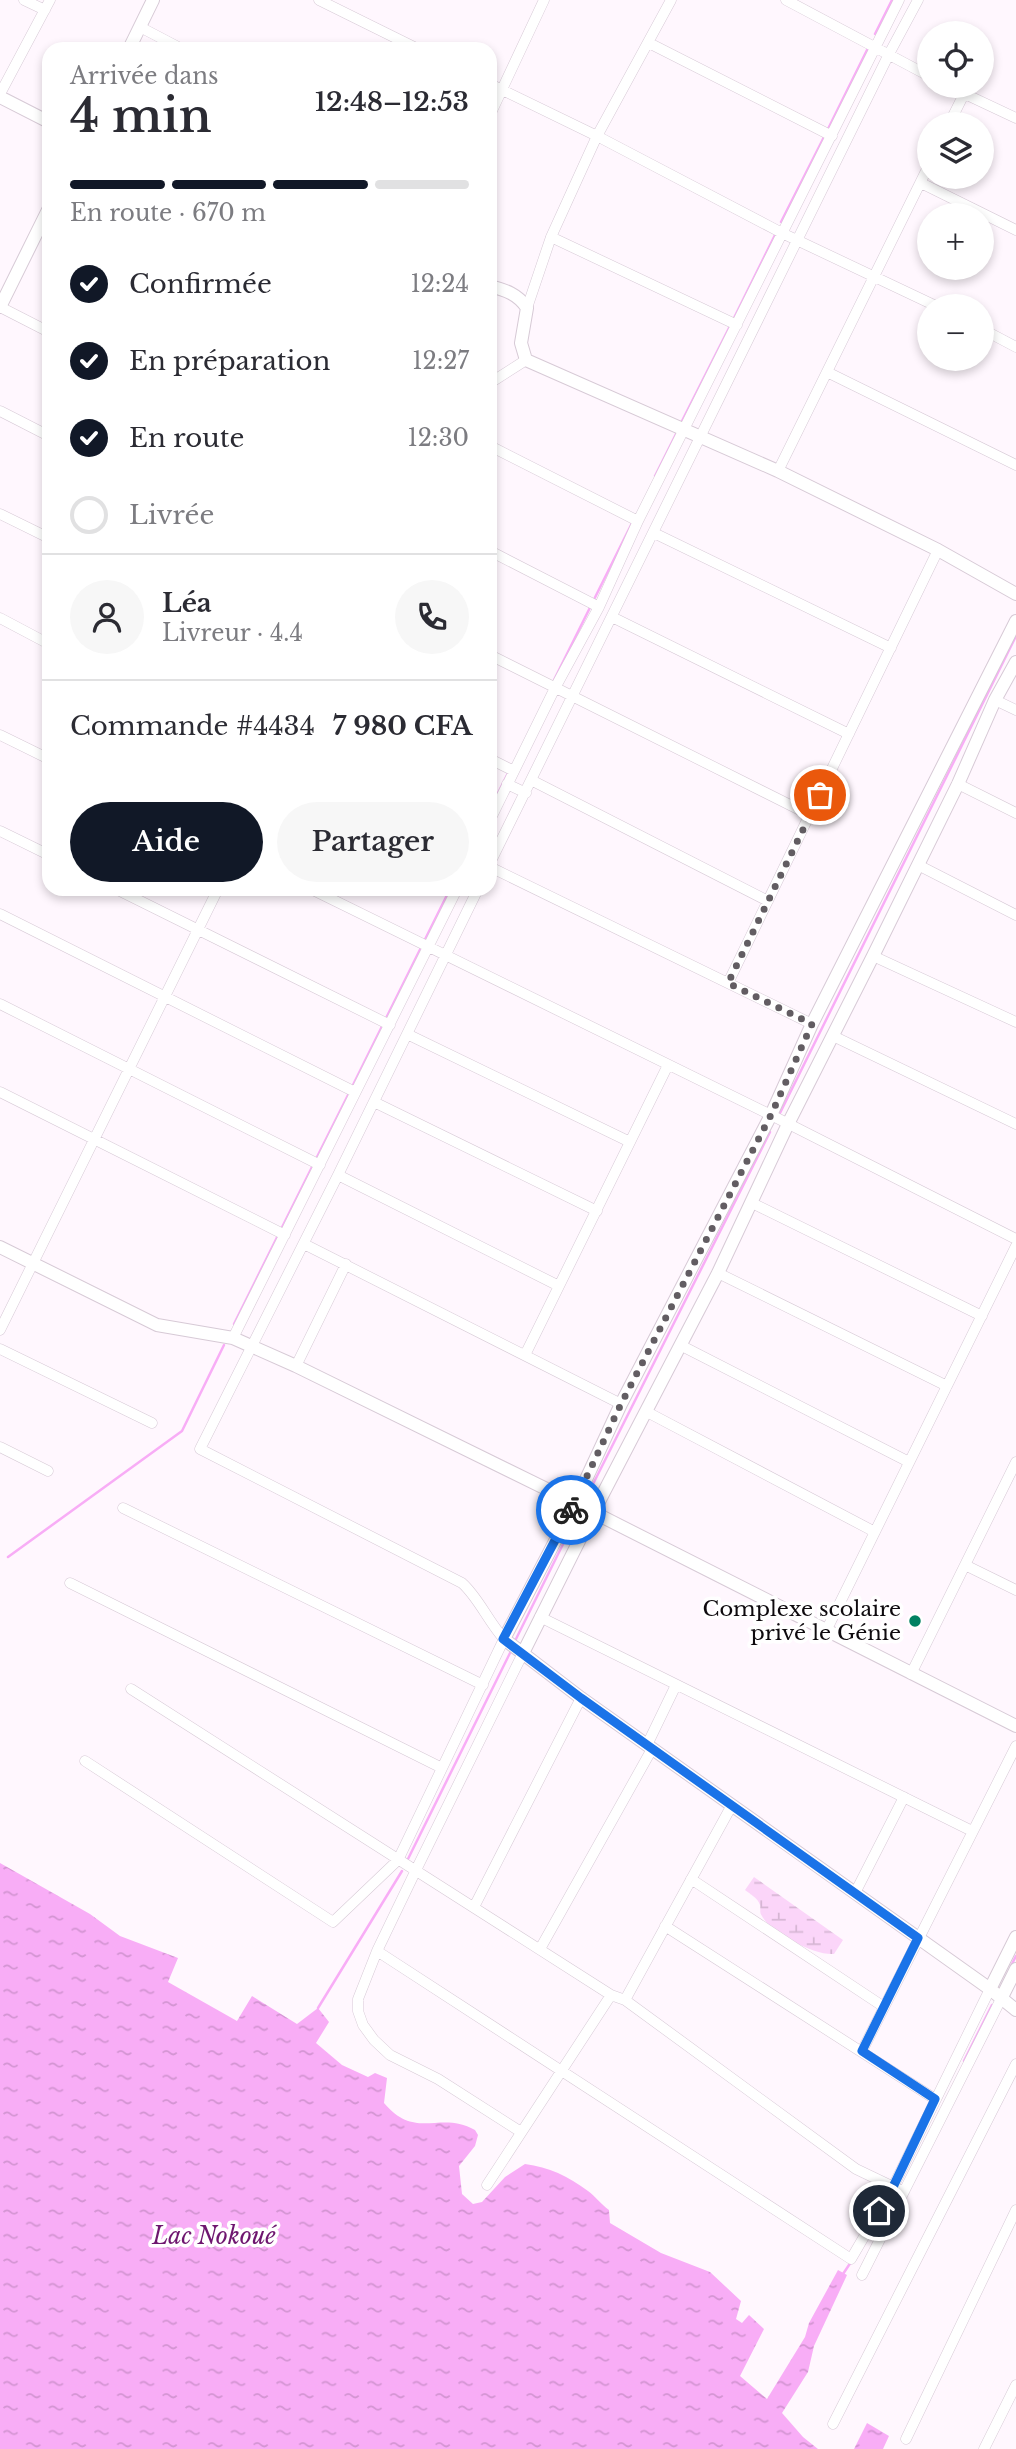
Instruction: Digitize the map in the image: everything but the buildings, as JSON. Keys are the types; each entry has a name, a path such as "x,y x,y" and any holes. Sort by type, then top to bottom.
{"street":[{"path":"24,0 45,10"},
{"path":"42,118 0,96 50,0"},
{"path":"132,42 153,0"},
{"path":"320,0 404,42"},
{"path":"497,99 544,0"},
{"path":"671,0 597,136 551,237 527,308 521,343 526,360 778,471 938,550 1016,594"},
{"path":"786,0 917,69"},
{"path":"497,805 599,607 638,521 900,0"},
{"path":"497,851 918,0"},
{"path":"140,27 169,42"},
{"path":"649,43 832,136"},
{"path":"497,88 597,136 783,234 917,296"},
{"path":"973,98 1016,118"},
{"path":"778,471 918,189"},
{"path":"933,189 1016,230"},
{"path":"42,230 0,307 42,328"},
{"path":"551,237 737,326"},
{"path":"497,288 517,296 527,308"},
{"path":"994,335 1016,347"},
{"path":"497,379 526,360"},
{"path":"827,372 1016,465"},
{"path":"0,411 42,432"},
{"path":"497,450 638,521"},
{"path":"0,514 42,535"},
{"path":"654,533 891,648"},
{"path":"728,983 938,550"},
{"path":"497,555 599,607"},
{"path":"612,617 849,734"},
{"path":"0,618 42,640"},
{"path":"85,1761 333,1922 398,1860 503,1639 575,1503 621,1404 771,1115 812,1024 1016,621"},
{"path":"497,659 810,816"},
{"path":"521,2132 438,2079 390,2055 363,2025 358,2011 358,1999 377,1951 540,1617 718,1273 788,1124 1016,662"},
{"path":"995,700 1016,710"},
{"path":"0,735 42,756"},
{"path":"497,762 514,771"},
{"path":"531,780 768,901"},
{"path":"507,784 526,793"},
{"path":"958,784 1016,813"},
{"path":"0,831 42,852"},
{"path":"918,865 1016,915"},
{"path":"497,868 812,1024"},
{"path":"130,896 390,1025"},
{"path":"0,1330 215,896"},
{"path":"325,896 771,1115 1016,1239"},
{"path":"233,1338 454,896"},
{"path":"474,896 200,1449 463,1583 503,1639 581,1698 1002,1997 1016,2010"},
{"path":"0,914 355,1092"},
{"path":"873,956 1016,1022"},
{"path":"0,1004 320,1165"},
{"path":"407,1034 630,1142"},
{"path":"833,1036 1016,1124"},
{"path":"526,1353 668,1065"},
{"path":"0,1092 285,1235"},
{"path":"374,1102 597,1211"},
{"path":"338,1175 559,1286"},
{"path":"752,1203 982,1317"},
{"path":"304,1244 526,1353 621,1404"},
{"path":"0,1247 157,1325 233,1338 296,1366 575,1503 1016,1726"},
{"path":"827,1631 1016,1247"},
{"path":"296,1366 346,1264"},
{"path":"718,1273 947,1386"},
{"path":"680,1345 909,1462"},
{"path":"0,1349 152,1423"},
{"path":"647,1412 875,1532"},
{"path":"0,1447 48,1471"},
{"path":"911,1674 1013,1475 1016,1462"},
{"path":"122,1508 483,1685"},
{"path":"965,1565 1016,1590"},
{"path":"70,1583 442,1768"},
{"path":"540,1617 972,1831"},
{"path":"540,1949 650,1747 676,1685"},
{"path":"131,1689 611,1995 625,2000 856,2169 904,2192"},
{"path":"474,1907 581,1698"},
{"path":"862,2051 1016,1746"},
{"path":"855,1893 904,1797"},
{"path":"625,2000 732,1805"},
{"path":"691,1879 884,2007"},
{"path":"665,1926 935,2099"},
{"path":"377,1951 851,2259 893,2187 1016,1937"},
{"path":"862,2275 1016,1969"},
{"path":"486,2185 611,1995"},
{"path":"833,2424 1016,2064"},
{"path":"906,2439 1016,2210"},
{"path":"984,2449 1016,2385"}],"green space":[{"path":"754,1877 843,1940 834,1954 805,1947 767,1923 758,1900 745,1890"}],"water":[{"name":"Lac Nokoué","path":"0,1863 90,1914 120,1936 178,1958 168,1982 237,2021 252,1996 297,2024 318,2008 329,2022 316,2043 342,2065 368,2077 375,2073 387,2078 384,2103 396,2114 418,2123 451,2123 475,2130 478,2135 475,2146 459,2166 462,2194 473,2204 482,2202 505,2177 525,2164 542,2167 566,2177 591,2193 609,2210 610,2223 661,2253 710,2272 741,2301 736,2319 742,2323 749,2315 764,2329 740,2376 767,2399 805,2337 809,2323 838,2270 847,2275 814,2346 808,2372 782,2413 803,2437 818,2449 0,2449"},
{"path":"867,2423 889,2436 883,2449 854,2449"}],"waterway":[{"path":"875,34 892,0"},
{"path":"827,131 869,46"},
{"path":"781,222 824,137"},
{"path":"733,320 775,235"},
{"path":"681,423 730,326"},
{"path":"655,476 677,432"},
{"path":"554,680 632,523"},
{"path":"780,1113 1016,636"},
{"path":"497,795 509,771"},
{"path":"352,1087 447,896"},
{"path":"316,1159 349,1093"},
{"path":"586,1498 770,1132"},
{"path":"234,1324 313,1165"},
{"path":"8,1557 182,1431 224,1345"},
{"path":"515,1641 571,1528"},
{"path":"407,1861 511,1651"},
{"path":"318,2008 402,1871"},
{"path":"1011,1966 1016,1956"},
{"path":"964,2061 992,2005"},
{"path":"871,2234 894,2202"},
{"path":"843,2274 851,2262"}],"way so far":[{"path":"571,1510 621,1404 771,1115 812,1024 728,983 820,795"}],"place":[{"name":"Complexe scolaire privé le Génie","path":"915,1621"}],"route":[{"path":"571,1510 503,1639 581,1698 918,1938 862,2051 935,2099 879,2211"}]}
